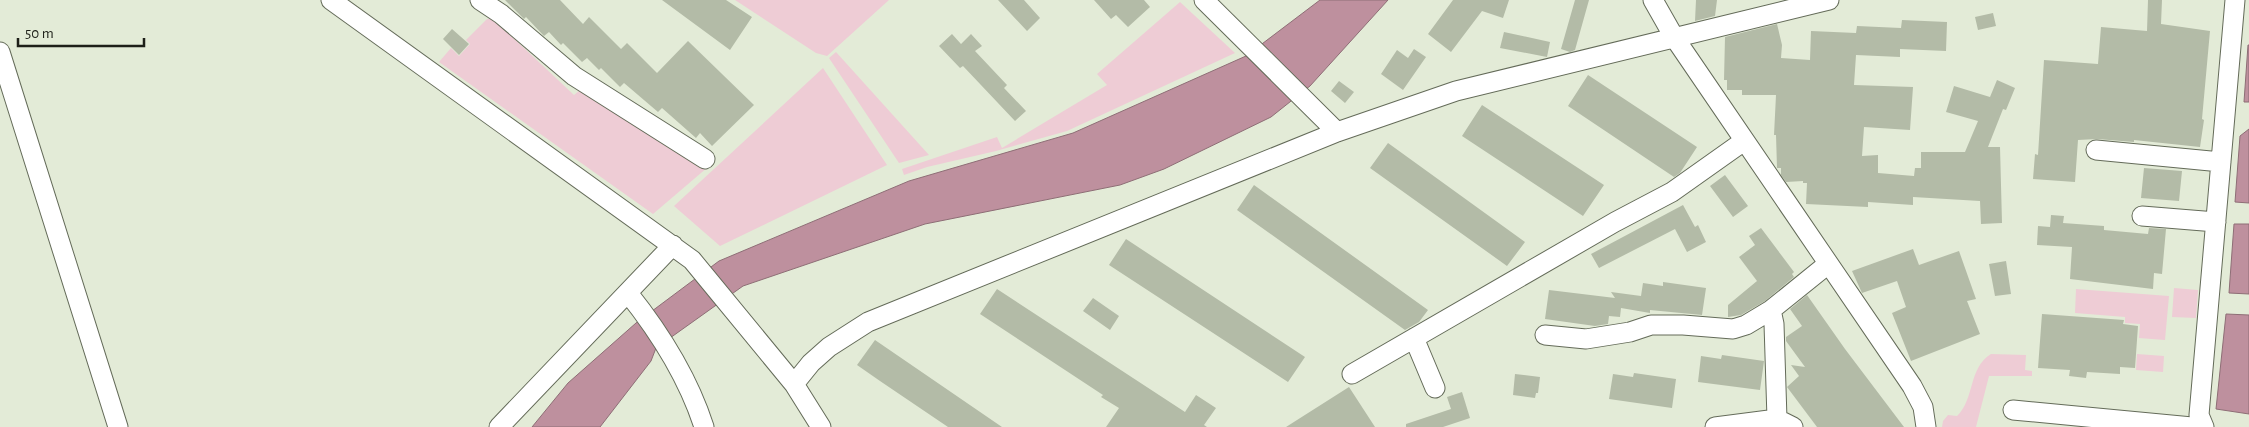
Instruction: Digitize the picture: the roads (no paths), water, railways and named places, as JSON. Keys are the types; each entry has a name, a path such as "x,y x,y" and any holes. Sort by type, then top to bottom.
{"street":[{"path":"331,0 692,260 794,384 821,427"},
{"path":"480,0 501,14 574,76 705,159"},
{"path":"1204,0 1337,132"},
{"path":"1653,0 1674,37 1912,386 1923,407 1926,427"},
{"path":"794,384 811,363 829,347 868,322 1337,132 1456,90 1829,0"},
{"path":"2204,427 2199,415 2235,0"},
{"path":"0,52 118,427"},
{"path":"1352,374 1614,222 1672,192 1744,141"},
{"path":"2096,150 2221,162"},
{"path":"2142,216 2216,222"},
{"path":"500,427 673,246"},
{"path":"1545,335 1586,339 1630,332 1651,325 1683,325 1733,329 1746,325 1771,310 1828,264"},
{"path":"628,292 686,378 704,427"},
{"path":"1715,427 1785,423 1771,310"},
{"path":"1414,338 1435,388"},
{"path":"2013,410 2060,421 2192,427"}]}
